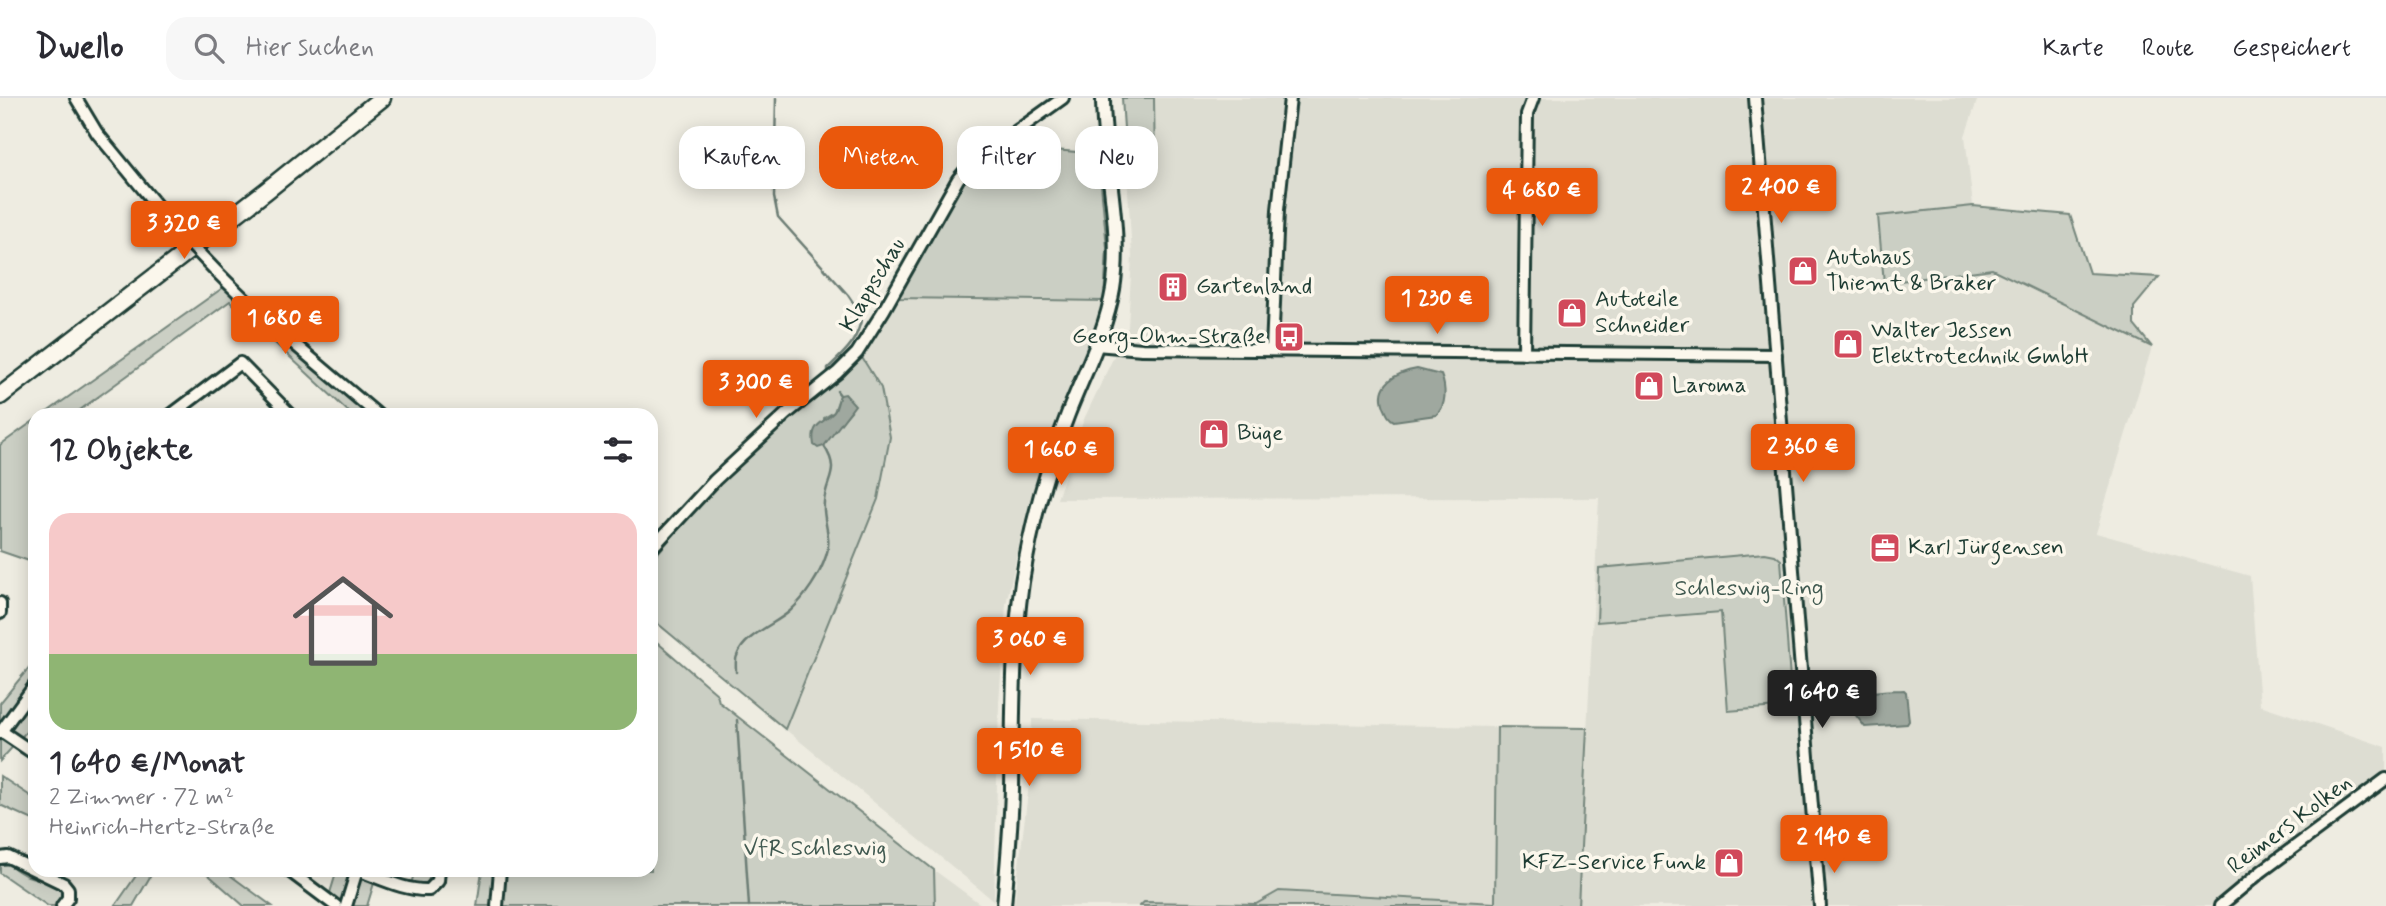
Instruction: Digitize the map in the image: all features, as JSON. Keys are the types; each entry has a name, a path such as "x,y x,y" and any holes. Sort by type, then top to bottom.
{"main road":[{"path":"0,396 382,98"}],"street":[{"path":"76,98 96,133 176,229 289,340 370,408"},
{"name":"Klappschau","path":"658,541 715,480 786,414 837,373 856,353 884,310 958,179 972,163 1063,98"},
{"path":"1004,906 1012,792 1014,659 1022,582 1046,480 1067,417 1108,315 1114,287 1115,267 1103,98"},
{"path":"1272,350 1278,210 1290,98"},
{"path":"1524,353 1528,114 1533,98"},
{"path":"1755,98 1820,906"},
{"path":"1096,345 1142,349 1776,355"},
{"path":"180,408 240,363 284,408"},
{"path":"0,603 0,613"},
{"path":"28,695 1,732 28,749"},
{"name":"Reimers Kolken","path":"2220,906 2262,871 2386,779"},
{"path":"0,858 8,857 28,867"},
{"path":"49,877 68,889 68,898 62,906"},
{"path":"298,877 336,906"},
{"path":"345,906 355,877"},
{"path":"377,877 421,891 429,890 438,877"},
{"path":"498,906 500,877"}],"shaded area":[{"path":"1154,98 1978,98 1965,136 1973,206 1878,217 1884,283 1992,269 2152,347 2096,533 2250,576 2260,705 2386,747 2386,772 2263,863 2214,906 1578,906 1599,498 1057,499 1084,419 1128,327 1132,256 1128,189 1158,189 1158,126 1154,126"},
{"path":"897,298 1104,301 1093,342 1055,422 1027,510 1006,604 999,703 994,901 785,729 878,499 881,388 861,356"},
{"path":"1417,369 1441,375 1445,391 1442,407 1436,415 1394,421 1384,407 1382,399 1385,386 1395,376"},
{"path":"845,394 855,405 824,446 818,448 814,445 813,438 816,428 834,412 840,395"},
{"path":"1904,690 1909,721 1907,724 1865,727 1851,709 1854,702 1865,694"},
{"path":"1032,719 1497,727 1495,903 1279,891 1257,904 1147,902 1153,906 1014,906 1031,768"},
{"path":"934,870 983,906 935,906"}],"green space":[{"path":"1122,98 1154,98 1154,126 1124,126"},
{"path":"1061,151 1075,152 1075,189 1101,189 1107,248 1104,301 897,298 959,189 1061,189"},
{"path":"1973,206 2070,215 2089,273 2159,277 2134,307 2134,325 2152,347 1992,269 1884,283 1878,216"},
{"path":"224,287 360,408 345,408 230,301 83,408 53,408"},
{"path":"861,356 881,388 890,437 878,499 785,729 658,624 658,553 720,481 803,407 842,377","holes":["839,398 851,411 824,446 824,418 834,412"]},
{"path":"28,425 28,561 0,551 0,445"},
{"name":"Schleswig-Ring","path":"1765,553 1775,555 1781,560 1792,706 1728,711 1721,612 1597,622 1599,568"},
{"name":"VfR Schleswig","path":"658,643 717,694 719,702 934,870 935,906 502,906 504,877 658,877"},
{"path":"28,669 28,730 0,761 0,703"},
{"path":"1497,727 1587,728 1578,906 1140,906 1144,902 1256,904 1279,891 1495,903"},
{"path":"0,776 28,794 28,818 0,805"},
{"path":"9,863 28,877 42,878 61,888 62,894 56,906 48,906 0,873 0,864"},
{"path":"135,877 150,877 133,906 115,906"},
{"path":"211,877 233,877 272,906 244,906"},
{"path":"335,877 376,877 367,906 326,906"},
{"path":"413,877 430,877 427,884 422,886 411,884"},
{"path":"481,877 495,877 493,906 477,906"}],"waterway":[{"path":"776,98 774,197 778,217 848,295 862,316 854,339 828,368 828,374"},
{"path":"837,391 840,395"},
{"path":"736,672 736,659 746,642 796,605 820,571 828,549 824,502 832,469 824,446"},
{"path":"737,720 749,906"}],"place":[{"name":"Autohaus Thiemt & Braker","path":"1803,271"},
{"name":"Gartenland","path":"1173,287"},
{"name":"Autoteile Schneider","path":"1572,313"},
{"name":"Georg-Ohm-Straße","path":"1289,337"},
{"name":"Walter Jessen Elektrotechnik GmbH","path":"1848,344"},
{"name":"Laroma","path":"1649,386"},
{"name":"Büge","path":"1214,434"},
{"name":"Karl Jürgensen","path":"1885,548"},
{"name":"KFZ-Service Funk","path":"1729,863"}]}
